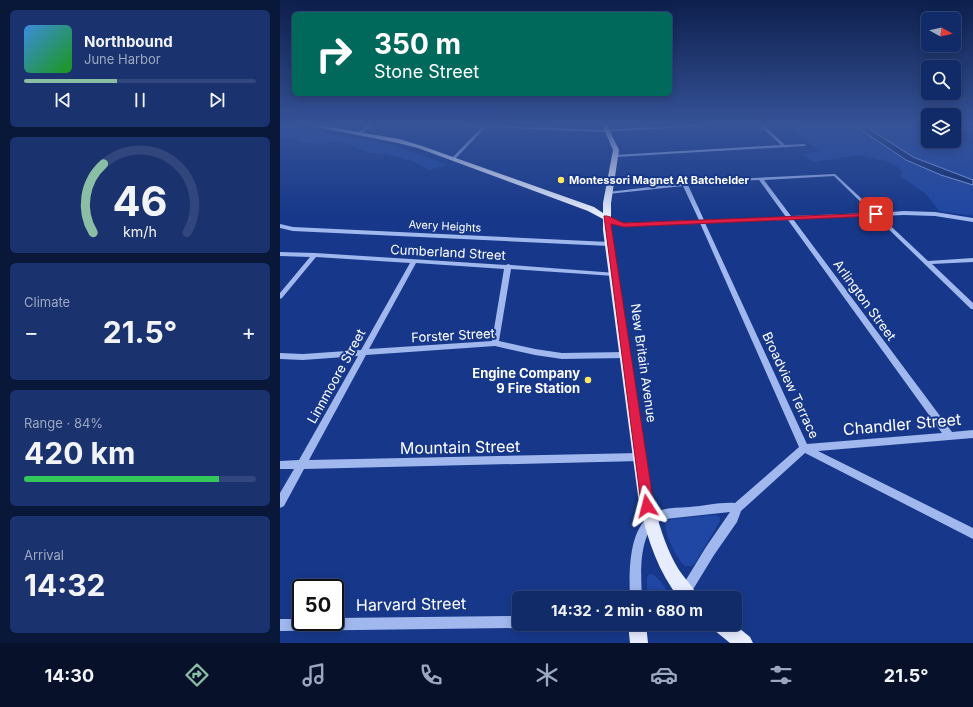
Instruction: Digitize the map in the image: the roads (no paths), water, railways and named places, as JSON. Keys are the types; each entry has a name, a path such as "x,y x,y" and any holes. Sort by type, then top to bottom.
{"main road":[{"path":"441,155 591,209 606,217"},
{"name":"New Britain Avenue","path":"615,156 608,193 606,217 640,457 651,521 660,550 683,591"},
{"path":"638,631 639,643"},
{"path":"729,631 744,643"}],"street":[{"path":"453,159 457,155"},
{"path":"615,156 632,155"},
{"path":"608,193 684,184 760,178 835,175 973,307"},
{"name":"Arlington Street","path":"760,178 950,436"},
{"name":"Broadview Terrace","path":"684,184 804,448 973,534"},
{"path":"606,217 612,222 624,225 700,220 876,214 935,214 973,220"},
{"name":"Avery Heights","path":"280,226 293,229 609,244"},
{"name":"Cumberland Street","path":"280,254 508,266 614,274"},
{"path":"280,297 315,255"},
{"path":"926,263 973,260"},
{"name":"Linnmoore Street","path":"280,503 365,352 414,261"},
{"path":"495,343 508,266"},
{"name":"Forster Street","path":"280,356 303,357 495,343 535,352 562,356 625,355"},
{"name":"Chandler Street","path":"804,448 973,434"},
{"path":"689,591 710,551 733,518 737,508 804,448"},
{"name":"Mountain Street","path":"280,465 300,466 640,457"},
{"path":"636,591 636,561 644,532 651,521 663,514 725,507 737,508"},
{"name":"Harvard Street","path":"280,625 512,622"}],"place":[{"name":"Montessori Magnet At Batchelder","path":"561,180"},
{"name":"Engine Company 9 Fire Station","path":"588,380"}]}
